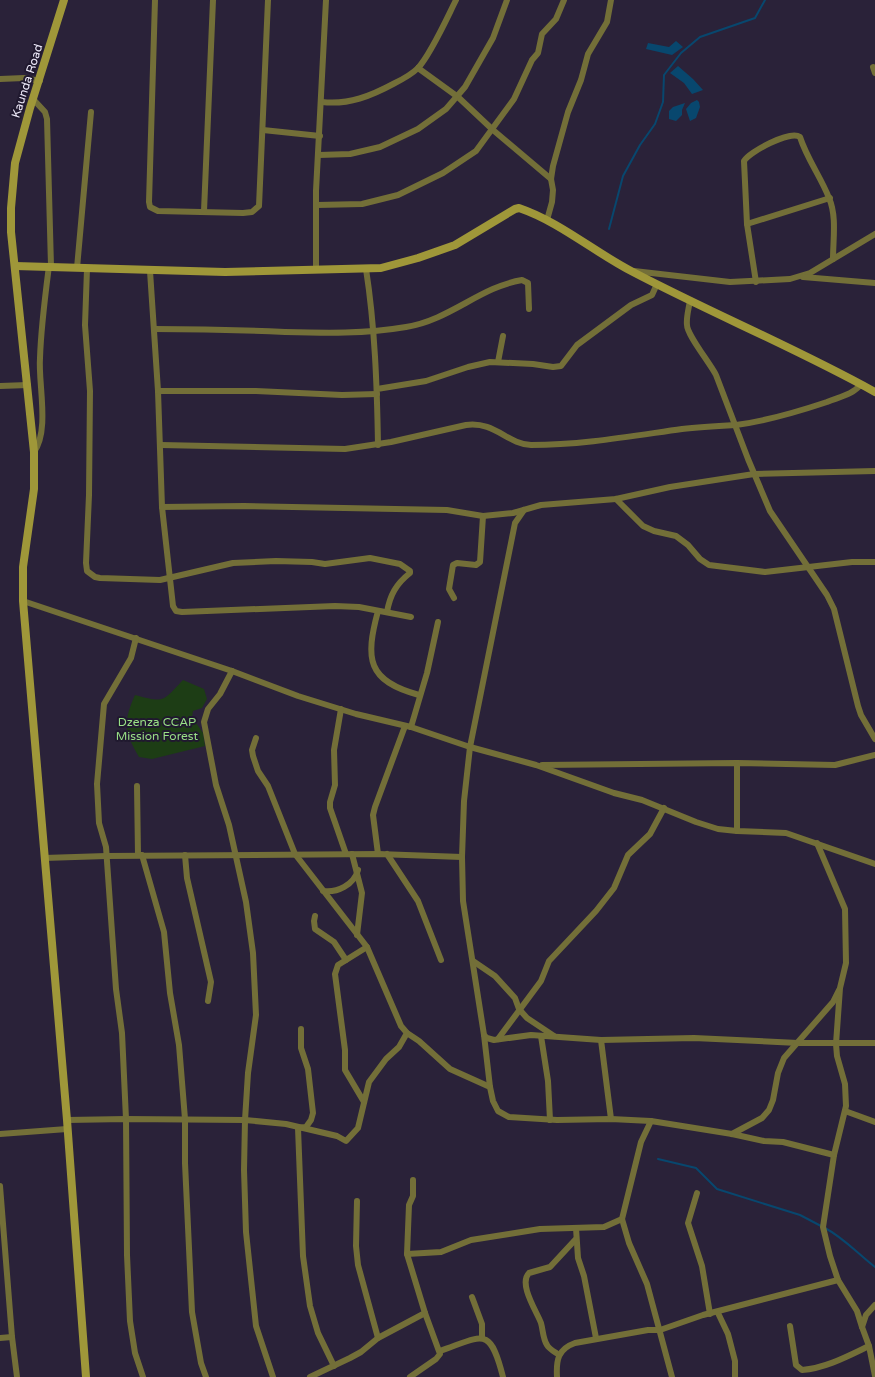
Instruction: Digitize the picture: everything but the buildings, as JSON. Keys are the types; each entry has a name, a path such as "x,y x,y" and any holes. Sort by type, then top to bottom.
{"street":[{"name":"Kaunda Road","path":"64,0 16,157 12,184 11,232 34,452 34,489 23,567 23,601 67,1125 86,1377"},
{"path":"155,0 150,207 158,211 252,212 259,206 268,0"},
{"path":"204,211 213,0"},
{"path":"316,269 316,191 322,102 326,0"},
{"path":"322,102 352,102 362,99 384,90 418,68 456,0"},
{"path":"319,155 364,152 399,139 432,120 458,97 496,33 507,0"},
{"path":"317,205 362,204 398,195 443,173 476,152 520,89 532,60 538,53 542,34 556,19 564,0"},
{"path":"547,220 553,190 551,179 568,112 582,80 585,60 607,22 611,0"},
{"path":"418,68 458,97 492,130 551,179"},
{"path":"0,79 24,78 40,81"},
{"path":"33,99 45,112 47,120 50,266 43,302 40,360 43,397 42,421 39,446 34,452"},
{"path":"77,268 91,112"},
{"path":"263,130 320,136"},
{"path":"756,282 747,224 744,162 750,154 785,137 793,135 800,137 804,150 830,198 833,220 833,259"},
{"path":"747,224 830,198"},
{"path":"15,266 225,272 366,269 398,264 436,253 474,235 515,209 524,210 547,220 631,271 821,362 875,392"},
{"path":"800,277 873,236"},
{"path":"87,269 86,325 90,391 89,495 86,567 90,574 100,578 144,580 170,578 233,563 276,561 312,562 324,564 375,558 400,564 410,571 410,573 399,582 392,593 386,612"},
{"path":"366,269 373,331 377,391 378,445"},
{"path":"150,271 161,445 162,507 173,606 176,611 335,606 386,612 411,617"},
{"path":"631,271 730,282 756,282 800,277 875,283"},
{"path":"154,329 329,333 373,331 406,327 427,322 452,312 490,289 509,282 522,280 528,283 529,309"},
{"path":"158,391 256,390 342,395 377,391 426,381 468,367 498,362 538,364 554,367 561,366 577,345 631,305 652,295 657,284"},
{"path":"690,300 686,324 688,332 713,369 754,474 776,521 827,595 834,609 860,714 875,739"},
{"path":"498,362 503,336"},
{"path":"161,445 216,445 326,449 378,445 470,424 489,427 514,441 530,445 611,440 699,427 734,425 792,413 850,394 861,384"},
{"path":"0,386 28,385"},
{"path":"162,507 244,506 447,510 483,516 524,510 542,505 616,499 670,487 754,474 875,471"},
{"path":"616,499 643,526 654,531 676,536 700,559 709,565 765,572 852,562 875,562"},
{"path":"524,510 515,523 470,747 464,801 462,857 464,909 493,1101 498,1111 509,1117 550,1120 611,1119 651,1121 732,1134 764,1141 783,1142 834,1155"},
{"path":"454,598 449,589 454,565 457,563 476,564 480,562 483,516"},
{"path":"23,601 232,671 279,690 340,709 408,726 470,747 536,765 614,793 642,800 696,822 718,829 780,832 817,843 875,864"},
{"path":"378,611 370,643 376,672 394,687 419,696"},
{"path":"378,854 373,815 375,807 408,726 427,673 438,622"},
{"path":"136,638 131,658 110,692 102,709 97,784 99,823 106,847 122,1033 126,1119 127,1255 130,1321 135,1353 143,1377"},
{"path":"232,671 220,694 208,709 204,722 216,785 229,826 246,902 253,953 256,1003 253,1045 248,1073 245,1120 245,1224 256,1326 273,1377"},
{"path":"340,709 334,750 335,785 330,802 330,808 349,854 358,870 362,892 357,936"},
{"path":"256,738 252,750 258,771 268,786 295,854 367,948 401,1026 407,1033 419,1041 450,1069 490,1088"},
{"path":"536,765 737,763 835,765 875,754"},
{"path":"737,763 737,831"},
{"path":"137,786 140,855 164,932 170,993 179,1045 185,1119 185,1163 192,1312 201,1363 206,1377"},
{"path":"498,1039 540,980 549,961 614,888 628,855 650,834 664,808"},
{"path":"817,843 845,909 846,963 840,988 836,1044 837,1056 845,1084 845,1111 834,1155 823,1227 838,1280 857,1311 869,1346 875,1376"},
{"path":"44,858 140,855 295,854 387,854 462,857"},
{"path":"387,854 418,901 441,960"},
{"path":"185,855 187,878 211,982 208,1001"},
{"path":"324,891 340,890 356,876 358,870"},
{"path":"315,916 315,929 334,942 346,960"},
{"path":"364,1102 345,1070 346,1050 335,974 338,965 367,948"},
{"path":"473,961 495,976 515,998 519,1009 527,1018 555,1037"},
{"path":"732,1134 762,1118 769,1110 774,1100 780,1065 784,1058 833,1002 840,988"},
{"path":"298,1128 306,1127 311,1120 312,1113 308,1069 301,1048 300,1029"},
{"path":"0,1134 126,1119 245,1120 286,1124 337,1136 346,1141 358,1128 369,1082 386,1059 399,1047 407,1033"},
{"path":"484,1035 490,1039 541,1036 601,1040 694,1038 798,1043 875,1043"},
{"path":"541,1036 548,1081 550,1120"},
{"path":"601,1040 611,1119"},
{"path":"845,1111 875,1122"},
{"path":"651,1121 641,1142 622,1219 631,1247 647,1284 660,1330 663,1350 672,1377"},
{"path":"298,1128 303,1256 309,1299 318,1333 334,1366"},
{"path":"410,1377 438,1358 440,1351 425,1313 407,1254 409,1206 413,1196 413,1180"},
{"path":"0,1186 12,1337 17,1377"},
{"path":"697,1193 688,1223 702,1266 710,1314"},
{"path":"357,1201 356,1246 358,1265 378,1338"},
{"path":"407,1254 440,1252 471,1240 510,1234 604,1227 622,1219"},
{"path":"576,1228 578,1258 583,1272 596,1338"},
{"path":"559,1355 546,1343 541,1324 528,1294 526,1278 529,1273 550,1267 576,1240"},
{"path":"557,1377 559,1355 568,1346 596,1338 648,1330 660,1330 757,1300 838,1280"},
{"path":"472,1297 482,1324 482,1338"},
{"path":"857,1311 865,1311 873,1306"},
{"path":"862,1327 866,1315 873,1306"},
{"path":"310,1377 361,1352 378,1338 425,1313"},
{"path":"718,1313 728,1334 735,1361 735,1377"},
{"path":"790,1326 796,1365 802,1370 811,1369 836,1361 869,1346"},
{"path":"0,1338 12,1337"},
{"path":"440,1351 482,1338 490,1342 503,1377"}],"green space":[{"name":"Dzenza CCAP Mission Forest","path":"183,680 204,689 207,699 202,708 193,711 192,717 203,733 205,746 152,759 139,757 130,740 127,726 128,712 135,695 158,700 162,699 171,693"}],"water":[{"path":"676,41 683,47 672,55 646,49 648,43 669,47"},
{"path":"678,66 703,90 692,94 684,83 670,73"},
{"path":"697,100 700,107 696,118 690,121 686,109 691,103"},
{"path":"685,103 682,110 682,115 676,121 669,119 669,111 673,107"}],"waterway":[{"path":"609,229 623,176 640,145 655,124 663,102 664,75 681,53 700,37 755,18 765,0"},
{"path":"658,1159 696,1168 717,1189 800,1215 821,1226"},
{"path":"825,1228 845,1241 875,1267"}]}
